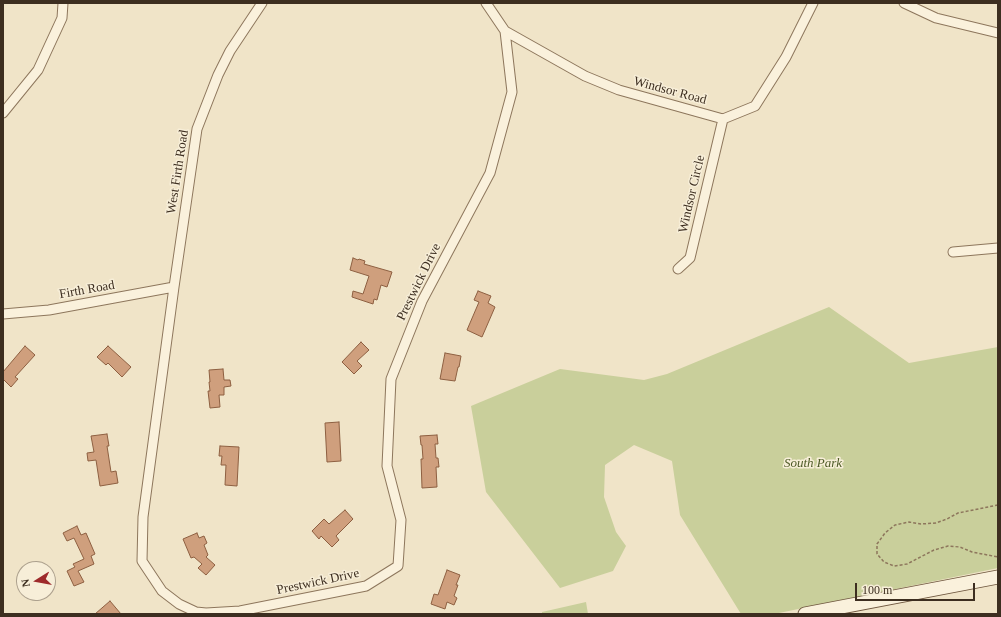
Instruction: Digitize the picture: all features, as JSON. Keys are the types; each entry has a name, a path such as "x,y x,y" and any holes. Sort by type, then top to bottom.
{"main road":[{"path":"805,614 998,577"}],"street":[{"path":"3,113 38,70 62,18 63,3"},
{"name":"West Firth Road","path":"174,287 197,129 218,75 230,51 262,3"},
{"name":"Windsor Road","path":"486,3 505,31 585,76 619,90 723,119"},
{"path":"723,119 755,106 786,57 813,3"},
{"path":"904,3 936,18 998,33"},
{"name":"Prestwick Drive","path":"174,287 143,518 142,561 162,591 179,604 196,612 206,613 240,611 366,586 398,566 401,520 387,466 391,379 422,301 490,173 512,92 505,31"},
{"name":"Windsor Circle","path":"678,269 690,258 723,119"},
{"path":"953,252 998,248"},
{"name":"Firth Road","path":"3,314 49,310 174,287"}],"path":[{"path":"998,505 958,513 936,523 922,524 909,522 895,525 885,532 877,544 877,554 884,562 894,566 907,564 934,550 948,546 960,547 972,552 998,557"}],"green space":[{"name":"South Park","path":"829,307 909,363 998,347 998,568 774,614 741,614 680,515 672,461 634,445 605,465 604,497 616,532 626,546 613,571 560,588 486,492 471,406 560,369 644,380 667,374"},
{"path":"586,602 588,614 542,614 542,612"}],"building":[{"path":"353,258 365,261 364,264 392,272 387,287 381,285 377,300 374,299 373,304 352,297 353,291 363,294 369,276 350,270"},
{"path":"478,291 491,296 488,303 495,307 482,337 467,330 479,302 474,300"},
{"path":"361,342 369,350 357,361 362,366 354,374 342,362"},
{"path":"25,346 35,355 15,377 18,379 11,387 3,379 3,372"},
{"path":"108,346 131,367 122,377 108,363 106,365 97,357"},
{"path":"445,353 461,356 455,381 440,379"},
{"path":"223,369 224,380 230,380 231,386 224,387 224,395 219,395 220,407 210,408 208,391 210,391 209,370"},
{"path":"339,422 341,461 327,462 325,423"},
{"path":"107,434 109,446 107,446 111,472 116,471 118,483 100,486 96,460 88,461 87,453 94,452 91,436"},
{"path":"437,435 438,444 435,444 436,458 438,458 439,467 436,467 437,487 422,488 421,459 423,459 420,436"},
{"path":"220,446 239,447 237,486 225,485 226,465 221,465 222,456 219,456"},
{"path":"345,510 353,519 336,536 339,540 332,547 321,536 319,539 312,531 324,519 329,524"},
{"path":"77,526 81,535 86,533 95,554 91,556 94,564 78,571 84,582 74,586 67,571 75,567 73,564 84,559 74,538 67,541 63,533"},
{"path":"197,533 199,538 204,536 207,543 204,545 208,555 206,557 215,565 206,575 198,568 202,564 194,557 191,558 183,539"},
{"path":"447,570 460,575 456,585 458,585 454,596 457,598 454,605 447,602 445,609 431,604 434,594 438,595"},
{"path":"110,601 121,614 95,614"}]}
